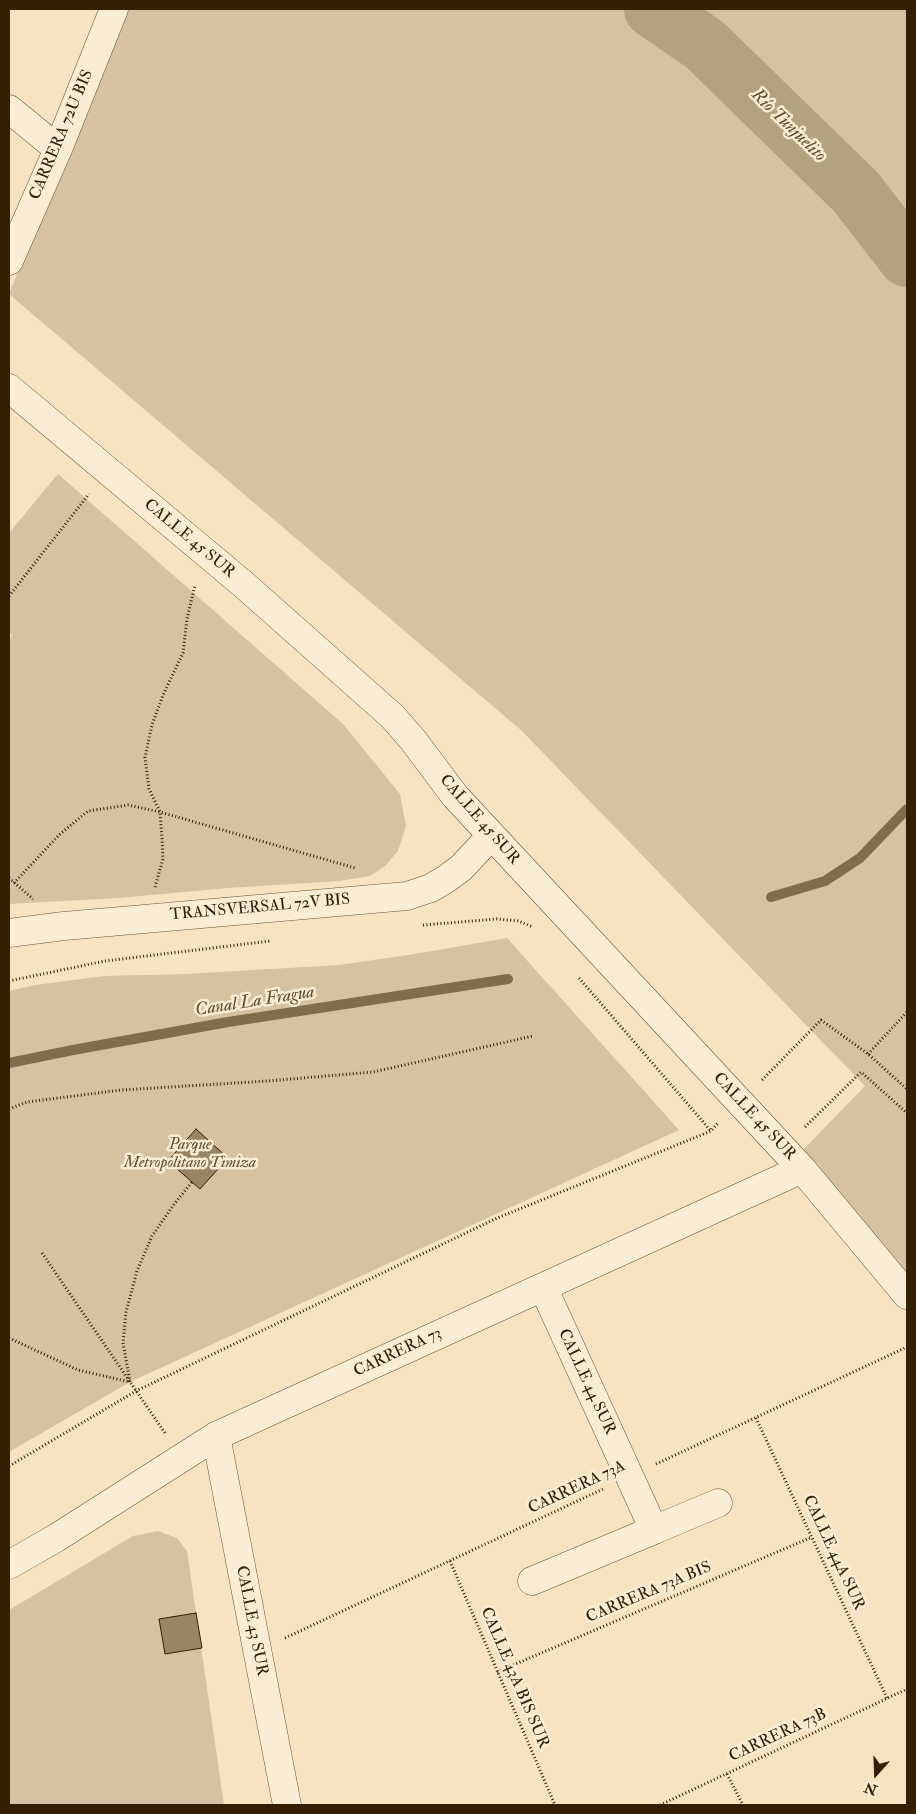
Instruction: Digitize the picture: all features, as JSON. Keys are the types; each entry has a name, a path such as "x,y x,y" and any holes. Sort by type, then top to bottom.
{"street":[{"name":"CARRERA 72U BIS","path":"9,261 58,149 114,9"},
{"path":"9,108 58,149"},
{"name":"CALLE 45 SUR","path":"9,388 243,584 392,716 413,740 455,796 783,1148 907,1295"},
{"name":"TRANSVERSAL 72V BIS","path":"9,933 64,926 407,896 431,888 461,868 491,836"},
{"name":"CARRERA 73","path":"9,1565 56,1538 216,1436 802,1169"},
{"name":"CALLE 44 SUR","path":"543,1287 654,1530"},
{"name":"CALLE 43 SUR","path":"216,1436 287,1805"},
{"path":"532,1582 718,1503"}],"path":[{"path":"9,596 108,471"},
{"path":"154,893 163,859 160,812 149,789 145,757 152,725 163,695 183,653 187,619 195,585"},
{"path":"14,882 60,835 88,811 128,805 160,812 355,868 373,898"},
{"path":"418,925 497,919 518,921 536,928"},
{"path":"9,981 105,960 271,941"},
{"path":"574,972 711,1130"},
{"path":"868,1054 907,1012"},
{"path":"9,1466 136,1391 495,1219 711,1130 821,1020 868,1054 907,1089"},
{"path":"9,1110 27,1102 121,1090 373,1072 533,1036"},
{"path":"783,1148 861,1072 907,1113"},
{"path":"130,1382 122,1343 126,1312 137,1271 152,1236 192,1182"},
{"path":"42,1253 182,1458"},
{"path":"9,1338 78,1370 130,1382"},
{"name":"CARRERA 73A","path":"257,1651 630,1476 907,1349"},
{"name":"CALLE 44A SUR","path":"756,1418 887,1698"},
{"name":"CARRERA 73A BIS","path":"497,1672 812,1537"},
{"name":"CALLE 43A BIS SUR","path":"450,1561 555,1805"},
{"name":"CARRERA 73B","path":"660,1805 907,1689"},
{"path":"727,1774 743,1805"}],"green space":[{"path":"124,9 907,9 907,1276 802,1151 865,1086 522,731 9,294"},
{"path":"58,474 343,724 400,794 406,826 398,851 385,866 370,876 339,881 228,888 119,898 9,904 9,640 12,635 9,632 9,533"},
{"name":"Parque Metropolitano Timiza","path":"507,938 679,1130 130,1382 9,1452 9,991 35,985 104,976 186,974 339,965"},
{"path":"158,1531 177,1538 187,1551 224,1805 9,1805 9,1610 133,1536"}],"building":[{"path":"196,1129 228,1158 200,1189 168,1161"},
{"path":"196,1613 202,1648 165,1654 159,1619"}],"waterway":[{"name":"Río Tunjuelito","path":"653,9 705,45 856,192 907,258"},
{"name":"Canal La Fragua","path":"771,897 825,881 860,858 907,809"},
{"name":"Canal La Fragua","path":"9,1063 228,1022 508,979"}]}
